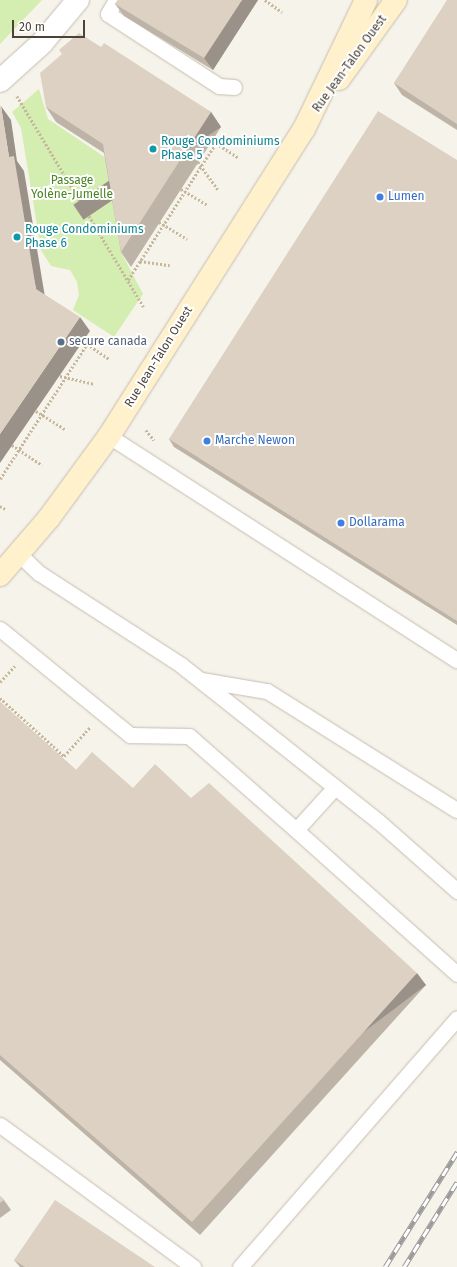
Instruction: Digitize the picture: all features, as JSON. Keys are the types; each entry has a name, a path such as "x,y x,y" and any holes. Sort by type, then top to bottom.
{"main road":[{"name":"Rue Jean-Talon Ouest","path":"304,128 366,0"},
{"name":"Rue Jean-Talon Ouest","path":"0,575 19,554 109,436 304,128 396,0"}],"street":[{"path":"7,87 78,0"}],"lane":[{"path":"116,0 108,14 219,86 234,87"},
{"path":"109,436 457,660"},
{"path":"19,554 39,573 198,679 335,787 457,891"},
{"path":"0,629 130,735 189,736 457,974"},
{"path":"198,679 267,691 457,810"},
{"path":"296,830 335,787"},
{"path":"240,1267 457,1018"},
{"path":"0,1125 193,1267"}],"path":[{"path":"265,0 282,12"},
{"path":"7,87 144,307"},
{"path":"212,140 239,158"},
{"path":"128,280 216,143"},
{"path":"198,162 202,165 218,190"},
{"path":"181,189 208,205"},
{"path":"160,222 187,239"},
{"path":"140,261 170,265"},
{"path":"83,343 87,344 109,359"},
{"path":"0,479 87,344"},
{"path":"60,376 65,379 94,384"},
{"path":"36,411 65,429"},
{"path":"12,445 42,464"},
{"path":"0,506 5,510"},
{"path":"0,698 64,756 103,713"}],"green space":[{"path":"0,0 42,0 0,44"},
{"name":"Passage Yolène-Jumelle","path":"39,89 48,119 109,160 122,254 143,294 114,337 73,310 79,295 77,282 70,270 51,266 41,250 21,128 12,112"}],"building":[{"path":"118,0 242,0 204,58 115,4"},
{"path":"447,0 457,0 457,124 394,83"},
{"name":"Rouge Condominiums Phase 5","path":"79,33 101,47 104,43 211,112 121,252 103,144 46,107 40,73 62,54 59,50"},
{"name":"Rouge Condominiums Phase 6","path":"1,106 9,157 14,156 36,289 80,317 0,434 0,107"},
{"path":"378,111 457,160 457,621 169,439"},
{"path":"0,702 76,770 92,752 133,788 155,764 191,798 209,783 417,973 192,1222 0,1055"},
{"path":"0,1196 4,1200 0,1203"},
{"path":"55,1200 155,1267 25,1267 14,1260"}],"railway":[{"path":"385,1267 457,1152"},
{"path":"404,1267 457,1182"}],"place":[{"name":"Rouge Condominiums Phase 5","path":"153,149"},
{"name":"Lumen","path":"380,197"},
{"name":"Rouge Condominiums Phase 6","path":"17,237"},
{"name":"secure canada","path":"61,342"},
{"name":"Marche Newon","path":"207,441"},
{"name":"Dollarama","path":"341,523"}]}
